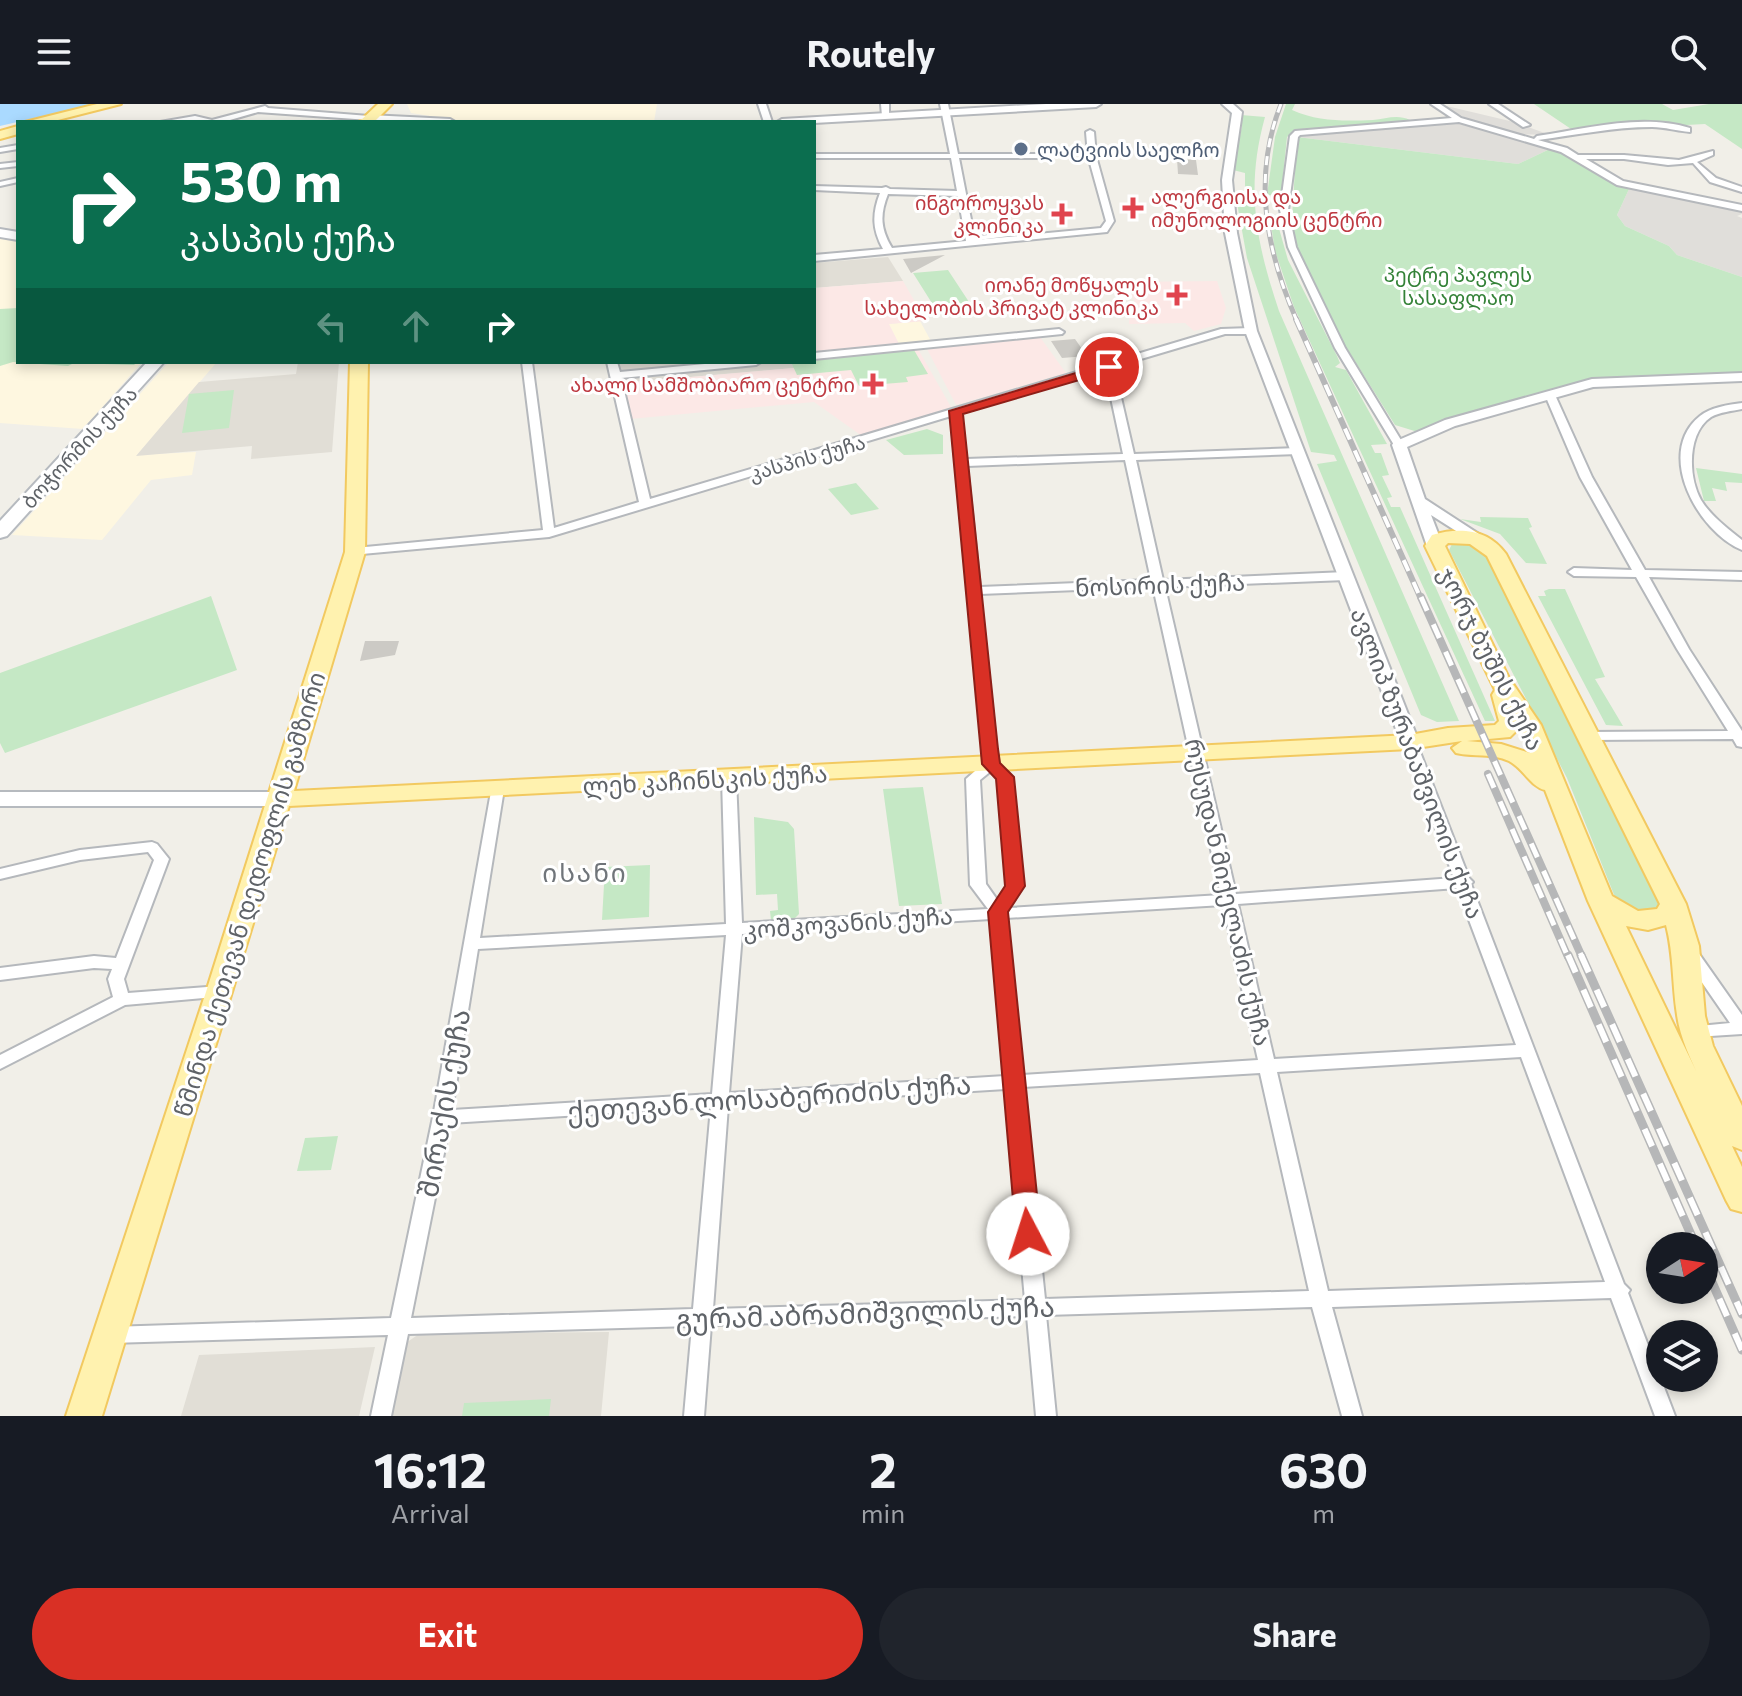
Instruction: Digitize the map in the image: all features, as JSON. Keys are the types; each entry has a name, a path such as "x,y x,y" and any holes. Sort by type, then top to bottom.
{"main road":[{"path":"41,120 115,104"},
{"path":"64,120 136,104"},
{"path":"377,117 401,106"},
{"name":"ბოჭორმის ქუჩა","path":"0,532 154,364"},
{"name":"წმინდა ქეთევან დედოფლის გამზირი","path":"84,1416 220,992 355,552 359,364"},
{"name":"ჯორჯ ბუშის ქუჩა","path":"1742,1138 1709,1072 1695,1031 1685,946 1673,904 1589,736 1496,554 1480,540 1451,536 1439,539 1435,546 1498,678 1529,725 1601,901 1742,1200"},
{"name":"ლეხ კაჩინსკის ქუჩა","path":"0,799 279,799 1410,742 1448,735 1488,734 1509,727 1510,715 1498,678"},
{"name":"ლეხ კაჩინსკის ქუჩა","path":"1410,742 1499,750 1520,756 1537,769 1562,808"},
{"path":"1601,901 1619,914 1648,922 1666,915 1673,904"}],"street":[{"path":"220,120 281,104"},
{"path":"885,104 886,116"},
{"path":"816,120 886,116 945,108 1096,104"},
{"name":"ავლიპ ზურაბაშვილის ქუჩა","path":"1227,104 1237,112 1227,180 1231,233 1251,331 1465,882 1665,1416"},
{"path":"1435,104 1459,120"},
{"path":"1493,104 1526,125"},
{"path":"401,106 424,119"},
{"path":"945,108 970,241"},
{"path":"259,110 433,120"},
{"path":"336,120 341,116"},
{"path":"180,120 204,120"},
{"path":"1435,546 1399,445 1340,348 1292,247 1284,210 1294,136 1320,129 1459,120 1530,139 1579,157 1620,183 1742,208"},
{"path":"1530,139 1619,127 1668,126 1687,130"},
{"path":"816,258 1013,237 1098,232 1108,227 1109,212 1092,156 1090,132"},
{"path":"1579,157 1677,162 1697,160 1710,153"},
{"path":"816,156 1049,156"},
{"path":"1696,164 1713,180 1742,190"},
{"path":"816,188 960,194"},
{"path":"886,189 877,211 877,228 890,252"},
{"name":"კასპის ქუჩა","path":"355,552 549,533 1224,331 1251,331"},
{"path":"816,356 1059,332"},
{"path":"527,364 549,533"},
{"path":"612,364 645,504"},
{"path":"615,376 736,364"},
{"name":"რუსუდან მიქელაძის ქუჩა","path":"1109,367 1321,1299 1352,1416"},
{"path":"1399,445 1450,423 1604,381 1742,377"},
{"path":"1550,395 1586,477 1640,575 1740,738"},
{"path":"1742,406 1706,416 1697,426 1689,447 1687,476 1693,496 1703,510 1742,546"},
{"path":"956,411 991,764 1005,777 1015,886 998,912"},
{"path":"961,463 1298,451"},
{"path":"1421,502 1480,540"},
{"path":"1574,572 1742,576"},
{"name":"ნოსირის ქუჩა","path":"974,591 1346,576"},
{"path":"1589,736 1740,738"},
{"path":"991,764 973,779 978,885 998,912 1046,1416"},
{"path":"694,1416 734,930 729,778"},
{"name":"შირაქის ქუჩა","path":"381,1416 442,1117 497,789"},
{"path":"0,874 80,855 152,847 162,859 116,979 122,999"},
{"name":"კოშკოვანის ქუჩა","path":"471,944 1230,900 1465,882"},
{"path":"1685,946 1742,1028"},
{"path":"0,974 94,962 122,964"},
{"path":"0,1063 122,999 220,992"},
{"path":"1695,1031 1742,1028"},
{"name":"ქეთევან ლოსაბერიძის ქუჩა","path":"442,1117 1527,1050"},
{"name":"გურამ აბრამიშვილის ქუჩა","path":"110,1335 1620,1290"}],"shaded area":[{"path":"407,104 657,104 654,120 456,120 411,113"},
{"path":"1438,104 1514,122 1550,135 1518,134 1474,122"},
{"path":"1452,122 1552,148 1518,164 1297,137 1306,133"},
{"path":"1629,189 1742,209 1742,214 1737,216 1742,218 1742,277 1677,255 1669,246 1625,226 1617,215"},
{"path":"0,237 16,240 16,364 140,364 83,429 0,423"},
{"path":"888,257 903,281 816,288 816,263"},
{"path":"903,281 926,321 889,324 900,346 816,354 816,288"},
{"name":"იოანე მოწყალეს სახელობის პრივატ კლინიკა","path":"1217,281 1226,308 1221,324 1194,331 1185,323 1129,324 1129,317 1140,316 1127,282"},
{"path":"920,321 932,343 900,346 888,324"},
{"path":"1040,337 1066,373 956,405 926,347"},
{"path":"918,349 951,407 862,436 814,402 630,419 622,383 805,367 816,364 816,358"},
{"path":"167,364 215,364 137,455 196,452 192,475 151,480 102,540 12,535"},
{"path":"298,364 339,364 332,452 251,459 252,446 136,456 199,382 296,374"},
{"path":"617,364 805,364 806,367 622,383"},
{"path":"609,1332 601,1416 386,1416 400,1347 419,1334"},
{"path":"375,1347 359,1416 181,1416 199,1355"}],"green space":[{"path":"1286,104 1295,104 1292,110 1322,119 1396,117 1410,120 1294,131 1287,137 1281,196 1267,195 1275,137"},
{"path":"1534,104 1662,104 1673,110 1709,104 1742,104 1742,149 1705,124 1574,131"},
{"path":"1241,115 1265,117 1256,168 1256,215 1264,262 1279,311 1459,721 1437,722 1421,715 1317,464 1337,461 1334,455 1311,452 1247,258 1235,192 1245,192 1245,173 1233,170 1242,126"},
{"name":"პეტრე პავლეს სასაფლაო","path":"1297,137 1518,164 1552,148 1562,153 1608,181 1629,189 1617,215 1625,226 1669,246 1677,255 1742,277 1742,375 1598,379 1421,433 1395,425 1331,323 1296,244 1292,217"},
{"path":"1270,218 1276,218 1288,260 1337,356 1340,363 1335,367 1346,370 1387,444 1371,445 1375,453 1381,453 1389,475 1382,476 1392,497 1387,498 1391,507 1400,507 1495,721 1485,721 1294,307 1275,251"},
{"path":"948,270 971,305 935,308 913,273"},
{"path":"16,308 16,362 0,366 0,309"},
{"path":"914,350 928,374 906,377 908,382 859,386 851,370 797,375 792,364 816,364 816,360"},
{"path":"234,390 229,428 182,433 189,394"},
{"path":"927,429 943,435 943,454 904,455 886,440"},
{"path":"1696,468 1742,474 1742,483 1725,482 1727,491 1712,488 1716,501 1704,501"},
{"path":"856,483 879,509 851,515 828,489"},
{"path":"1480,517 1528,518 1532,527 1529,528 1547,564 1526,563 1500,534 1460,519 1481,522"},
{"path":"1462,543 1483,550 1535,644 1660,904 1655,912 1633,910 1623,906 1615,897 1567,778 1449,550 1452,544"},
{"path":"1565,589 1605,677 1595,679 1623,726 1606,725 1538,596 1546,596 1544,591"},
{"path":"211,596 237,670 5,753 0,743 0,673"},
{"path":"923,787 942,904 899,906 883,789"},
{"path":"754,817 788,822 794,829 799,914 794,919 771,920 770,911 778,910 777,894 756,895"},
{"path":"650,865 649,917 602,920 605,867"},
{"path":"338,1136 331,1170 297,1171 305,1138"},
{"path":"551,1399 549,1416 462,1416 464,1403"}],"water":[{"path":"0,104 95,104 16,120 0,126"}],"building":[{"path":"1177,159 1196,160 1198,175 1178,174"},
{"path":"945,255 911,273 903,259"},
{"path":"1075,339 1087,356 1062,358 1051,341"},
{"path":"365,641 399,641 395,655 360,661"}],"railway":[{"path":"1281,104 1267,159 1266,214 1277,268 1297,321"},
{"path":"1296,319 1421,599"},
{"path":"1421,597 1582,957"},
{"path":"1488,774 1568,957"},
{"path":"1568,955 1690,1232"},
{"path":"1581,955 1742,1314"},
{"path":"1718,1296 1742,1350"}],"place":[{"name":"ლატვიის საელჩო","path":"1021,149"},
{"name":"ალერგიისა და იმუნოლოგიის ცენტრი","path":"1133,208"},
{"name":"ინგოროყვას კლინიკა","path":"1062,214"},
{"name":"იოანე მოწყალეს სახელობის პრივატ კლინიკა","path":"1177,295"},
{"name":"ახალი სამშობიარო ცენტრი","path":"873,384"}],"district":[{"name":"ისანი","path":"585,871"}],"route":[{"path":"1028,1234 998,912 1015,886 1005,777 991,764 989,749 956,411 1109,367"}]}
